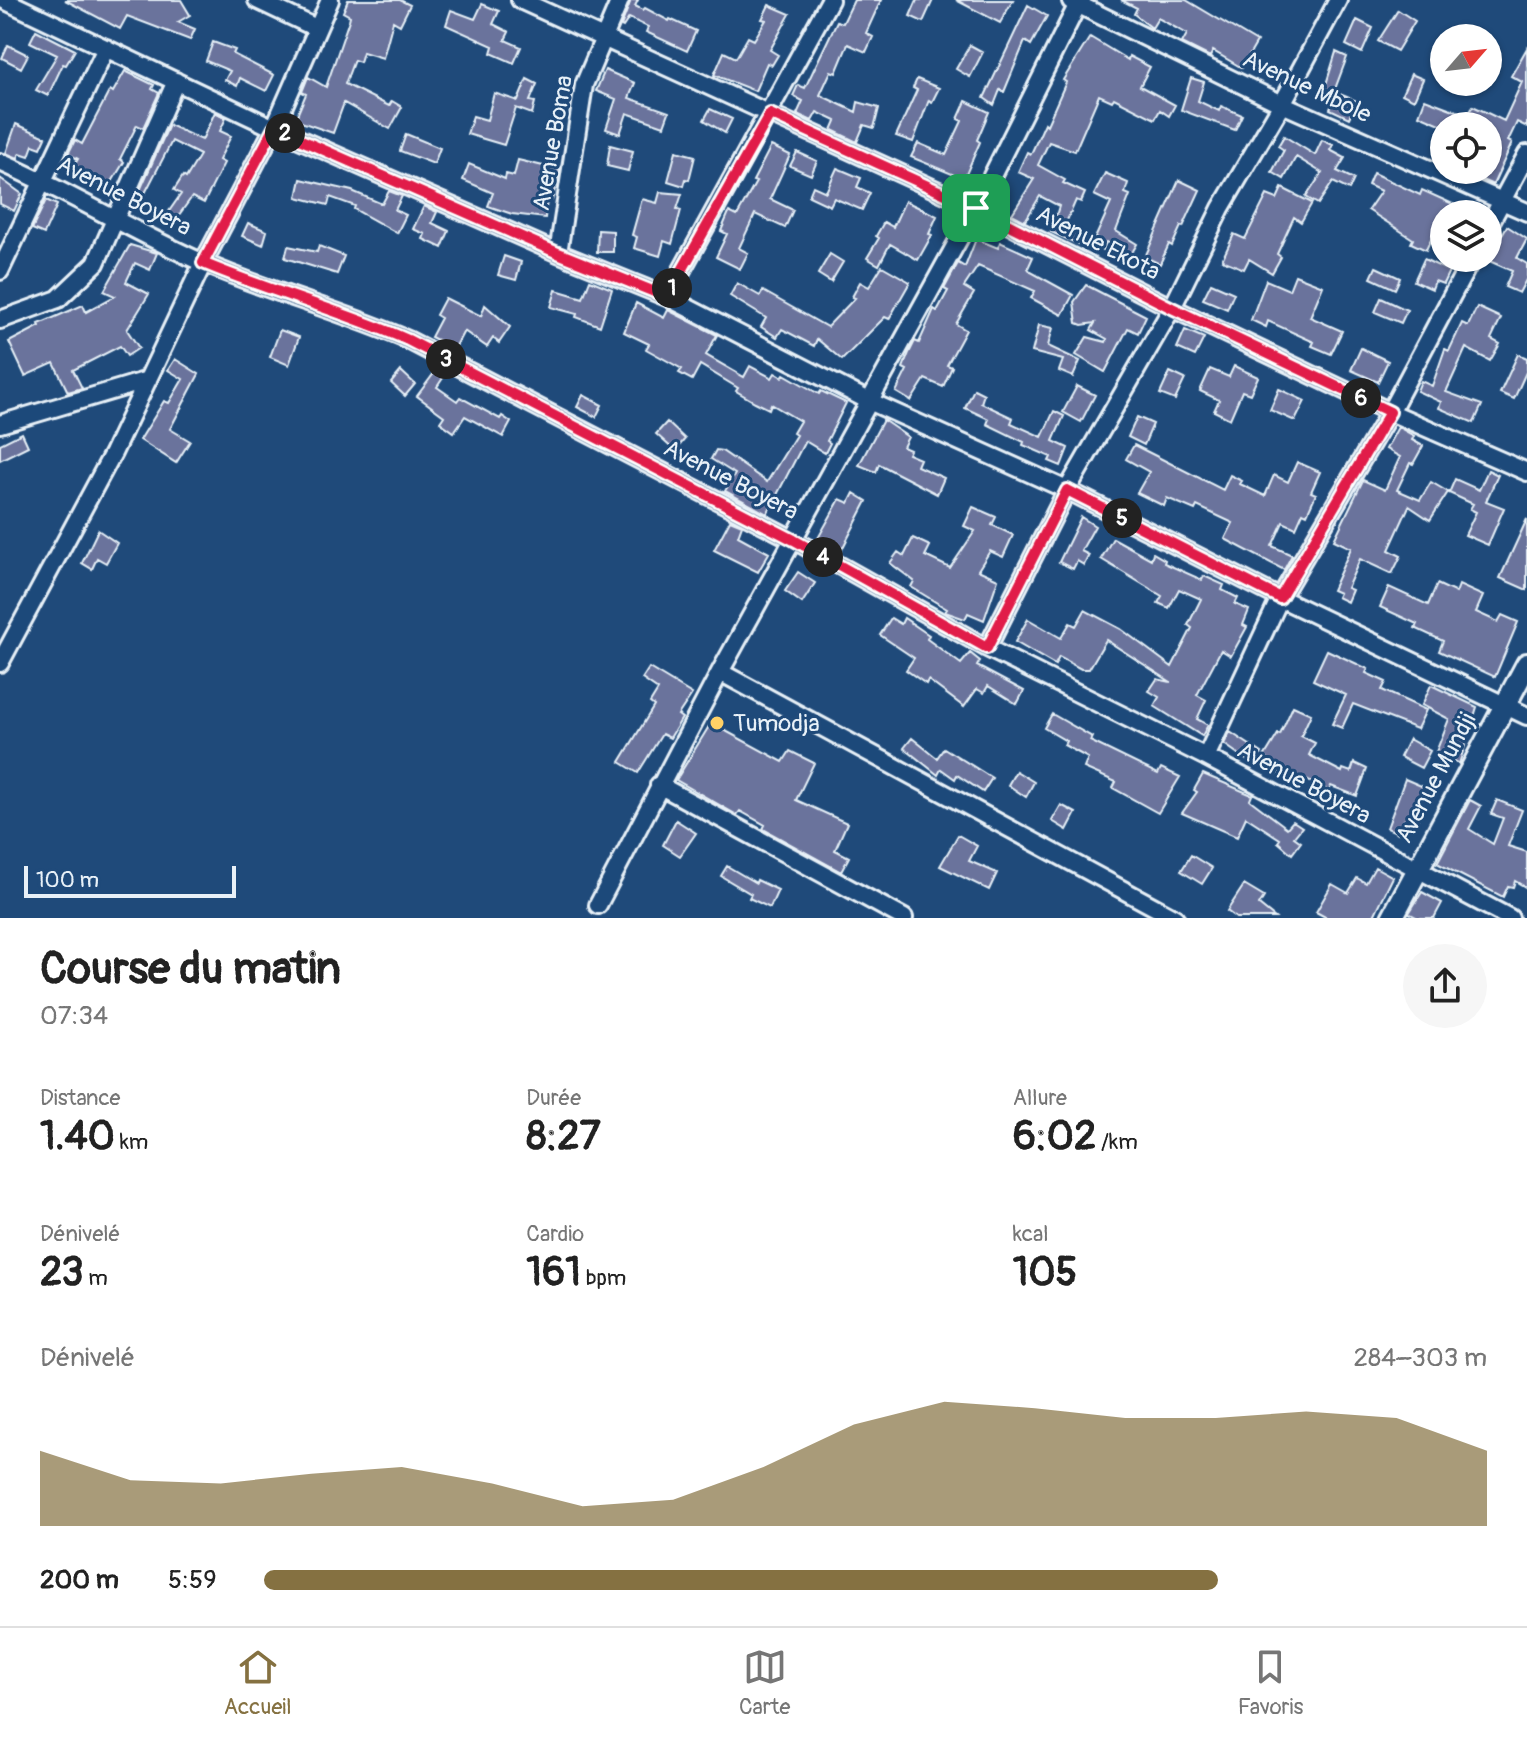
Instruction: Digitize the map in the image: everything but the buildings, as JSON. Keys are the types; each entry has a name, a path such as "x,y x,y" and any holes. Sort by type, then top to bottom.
{"street":[{"path":"4,0 274,128 558,253 667,297 869,401 1067,490 1280,598 1527,716"},
{"path":"257,0 316,28"},
{"path":"0,663 113,453 203,263 274,128 330,0"},
{"name":"Avenue Ekota","path":"520,0 976,208 1172,308 1390,412 1527,472"},
{"name":"Avenue Boma","path":"558,253 582,97 602,38 620,0"},
{"path":"667,297 830,0"},
{"path":"987,648 1067,490 1172,308 1221,208 1338,0"},
{"path":"598,905 720,672 976,208 1076,1"},
{"name":"Avenue Mbole","path":"1076,1 1282,104 1527,212"},
{"path":"0,271 106,48"},
{"path":"0,320 58,299 96,263 176,81"},
{"path":"1502,199 1527,154"},
{"name":"Avenue Boyera","path":"0,162 203,263 246,281 362,319 408,340 794,540 987,648 1206,757 1510,918"},
{"path":"1206,757 1280,598 1390,412 1465,272"},
{"path":"0,424 148,380"},
{"name":"Avenue Mundji","path":"1392,918 1527,664"},
{"path":"720,672 1175,918"},
{"path":"659,785 904,918"}],"place":[{"name":"Tumodja","path":"717,723"}],"route":[{"path":"770,114 976,208 1172,308 1390,412 1280,598 1067,490 987,648 794,540 408,340 362,319 246,281 203,263 274,128 558,253 667,297 770,114"}]}
